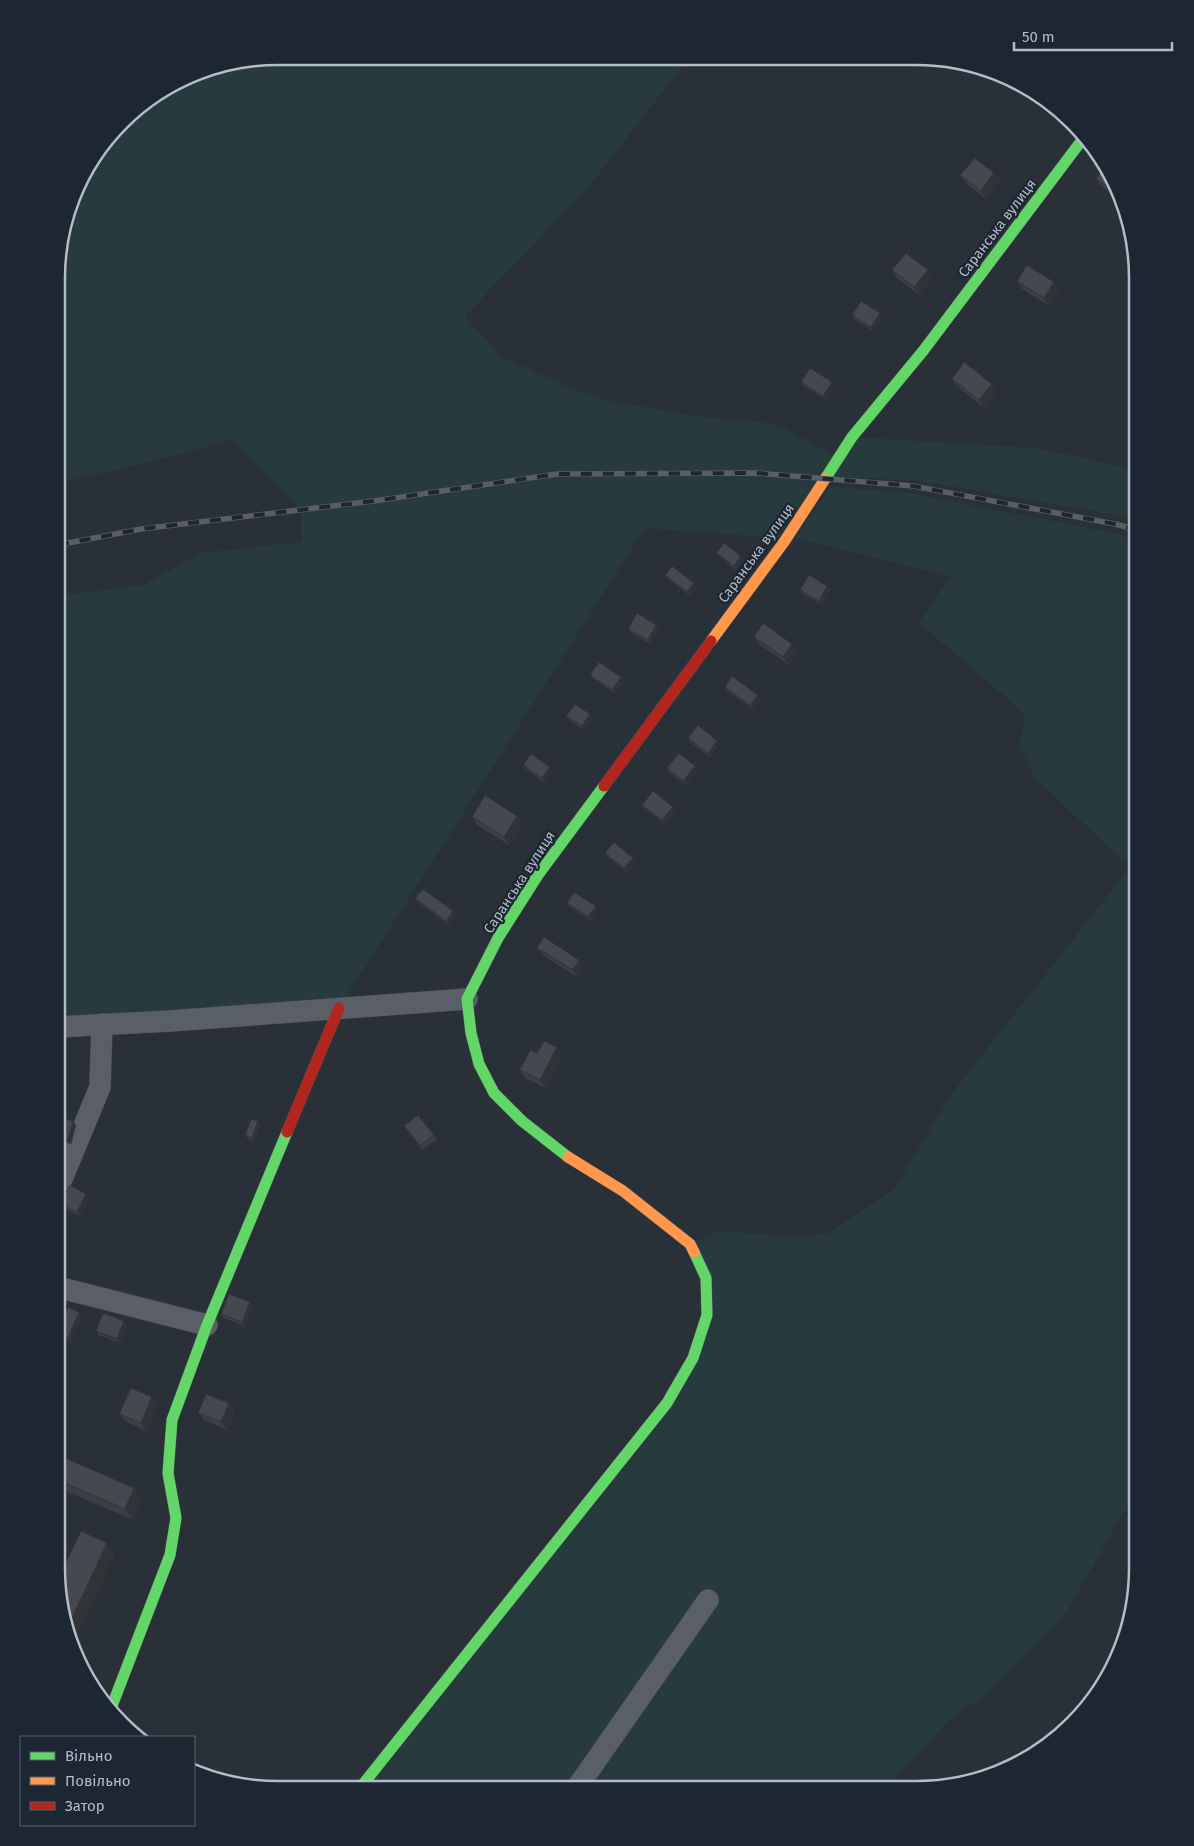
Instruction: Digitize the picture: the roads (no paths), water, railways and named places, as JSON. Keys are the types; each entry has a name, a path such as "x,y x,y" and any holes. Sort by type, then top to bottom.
{"street":[{"name":"Саранська вулиця","path":"467,999 498,938 538,875 784,542 852,437 923,351 1080,142"},
{"path":"65,1026 170,1021 467,999 471,1032 479,1064 494,1093 522,1121 565,1155 623,1191 690,1244 706,1278 707,1315 693,1358 667,1403 366,1781"},
{"path":"114,1704 170,1555 176,1518 168,1473 172,1420 207,1324 338,1008"},
{"path":"65,1172 100,1087 102,1024"},
{"path":"65,1289 207,1324"},
{"path":"582,1781 708,1600"}],"railway":[{"path":"65,544 141,529 374,501 557,474 757,473 913,486 1129,528"}]}
